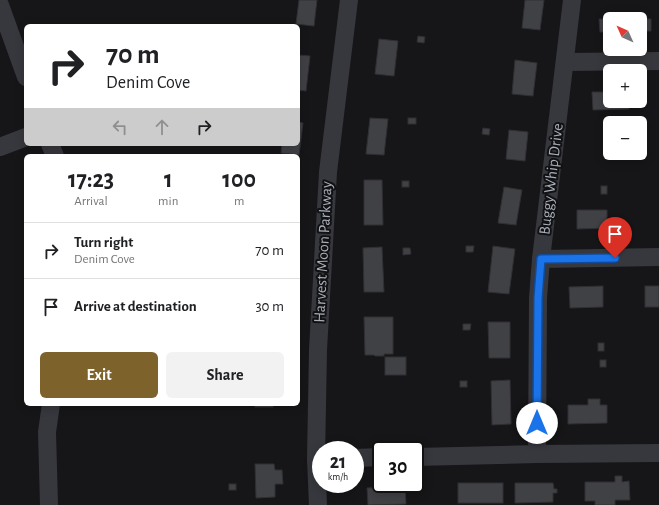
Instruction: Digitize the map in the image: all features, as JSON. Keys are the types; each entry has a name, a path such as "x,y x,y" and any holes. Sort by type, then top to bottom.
{"street":[{"name":"Harvest Moon Parkway","path":"319,441 318,350 328,172 349,0"},
{"name":"Buggy Whip Drive","path":"537,454 538,298 541,259 572,0"},
{"path":"0,5 24,71"},
{"path":"565,62 659,61"},
{"path":"0,147 24,138"},
{"path":"541,259 659,258"},
{"path":"49,505 47,432 51,406"},
{"path":"424,457 659,453"},
{"name":"Harvest Moon Parkway","path":"318,493 318,505"}],"building":[{"path":"299,0 317,0 314,26 296,24"},
{"path":"525,0 544,0 540,30 522,28"},
{"path":"599,19 603,19 603,32 600,32"},
{"path":"647,19 651,19 651,31 647,31"},
{"path":"418,36 425,37 424,43 417,42"},
{"path":"379,39 398,41 394,76 375,74"},
{"path":"300,55 310,56 306,91 300,90"},
{"path":"515,60 537,63 533,96 512,94"},
{"path":"592,92 603,92 603,108 629,108 629,109 593,110"},
{"path":"370,118 388,119 384,155 366,154"},
{"path":"408,118 416,118 416,124 408,124"},
{"path":"300,122 303,123 299,154 281,153 282,146 300,146"},
{"path":"483,128 490,129 489,135 482,134"},
{"path":"509,130 528,132 525,161 506,159"},
{"path":"364,180 382,180 383,225 364,225"},
{"path":"402,181 409,181 409,187 402,187"},
{"path":"601,186 607,186 607,194 601,194"},
{"path":"504,187 522,190 516,225 498,223"},
{"path":"577,210 607,210 607,228 577,229"},
{"path":"466,246 474,246 473,252 466,252"},
{"path":"493,246 515,249 509,294 488,292"},
{"path":"382,247 384,292 364,292 363,248"},
{"path":"403,248 410,248 411,254 403,255"},
{"path":"603,286 603,307 570,308 569,287"},
{"path":"645,286 659,286 659,307 645,307"},
{"path":"364,317 393,317 393,354 384,354 384,356 365,355"},
{"path":"488,322 510,322 510,358 489,358"},
{"path":"463,324 471,324 470,330 463,330"},
{"path":"598,343 604,343 604,351 598,351"},
{"path":"385,357 406,357 406,375 385,375"},
{"path":"600,360 606,360 606,367 600,367"},
{"path":"510,380 511,424 492,425 491,381"},
{"path":"460,381 467,381 467,387 460,387"},
{"path":"588,399 600,399 600,405 607,405 607,423 568,424 568,405 588,405"},
{"path":"255,406 273,406 273,407"},
{"path":"255,464 274,464 275,470 282,470 283,484 275,484 275,497 256,498"},
{"path":"615,476 622,476 622,482 629,481 630,500 615,500 615,505 595,505 595,501 585,501 585,482 615,482"},
{"path":"458,483 503,483 503,503 458,503"},
{"path":"515,483 553,483 554,489 557,489 557,493 553,493 553,502 515,503"},
{"path":"229,484 236,484 236,490 229,490"},
{"path":"367,488 372,488 372,493 405,493 406,504 368,505"}],"route":[{"path":"537,423 538,298 541,259 615,258"}]}
